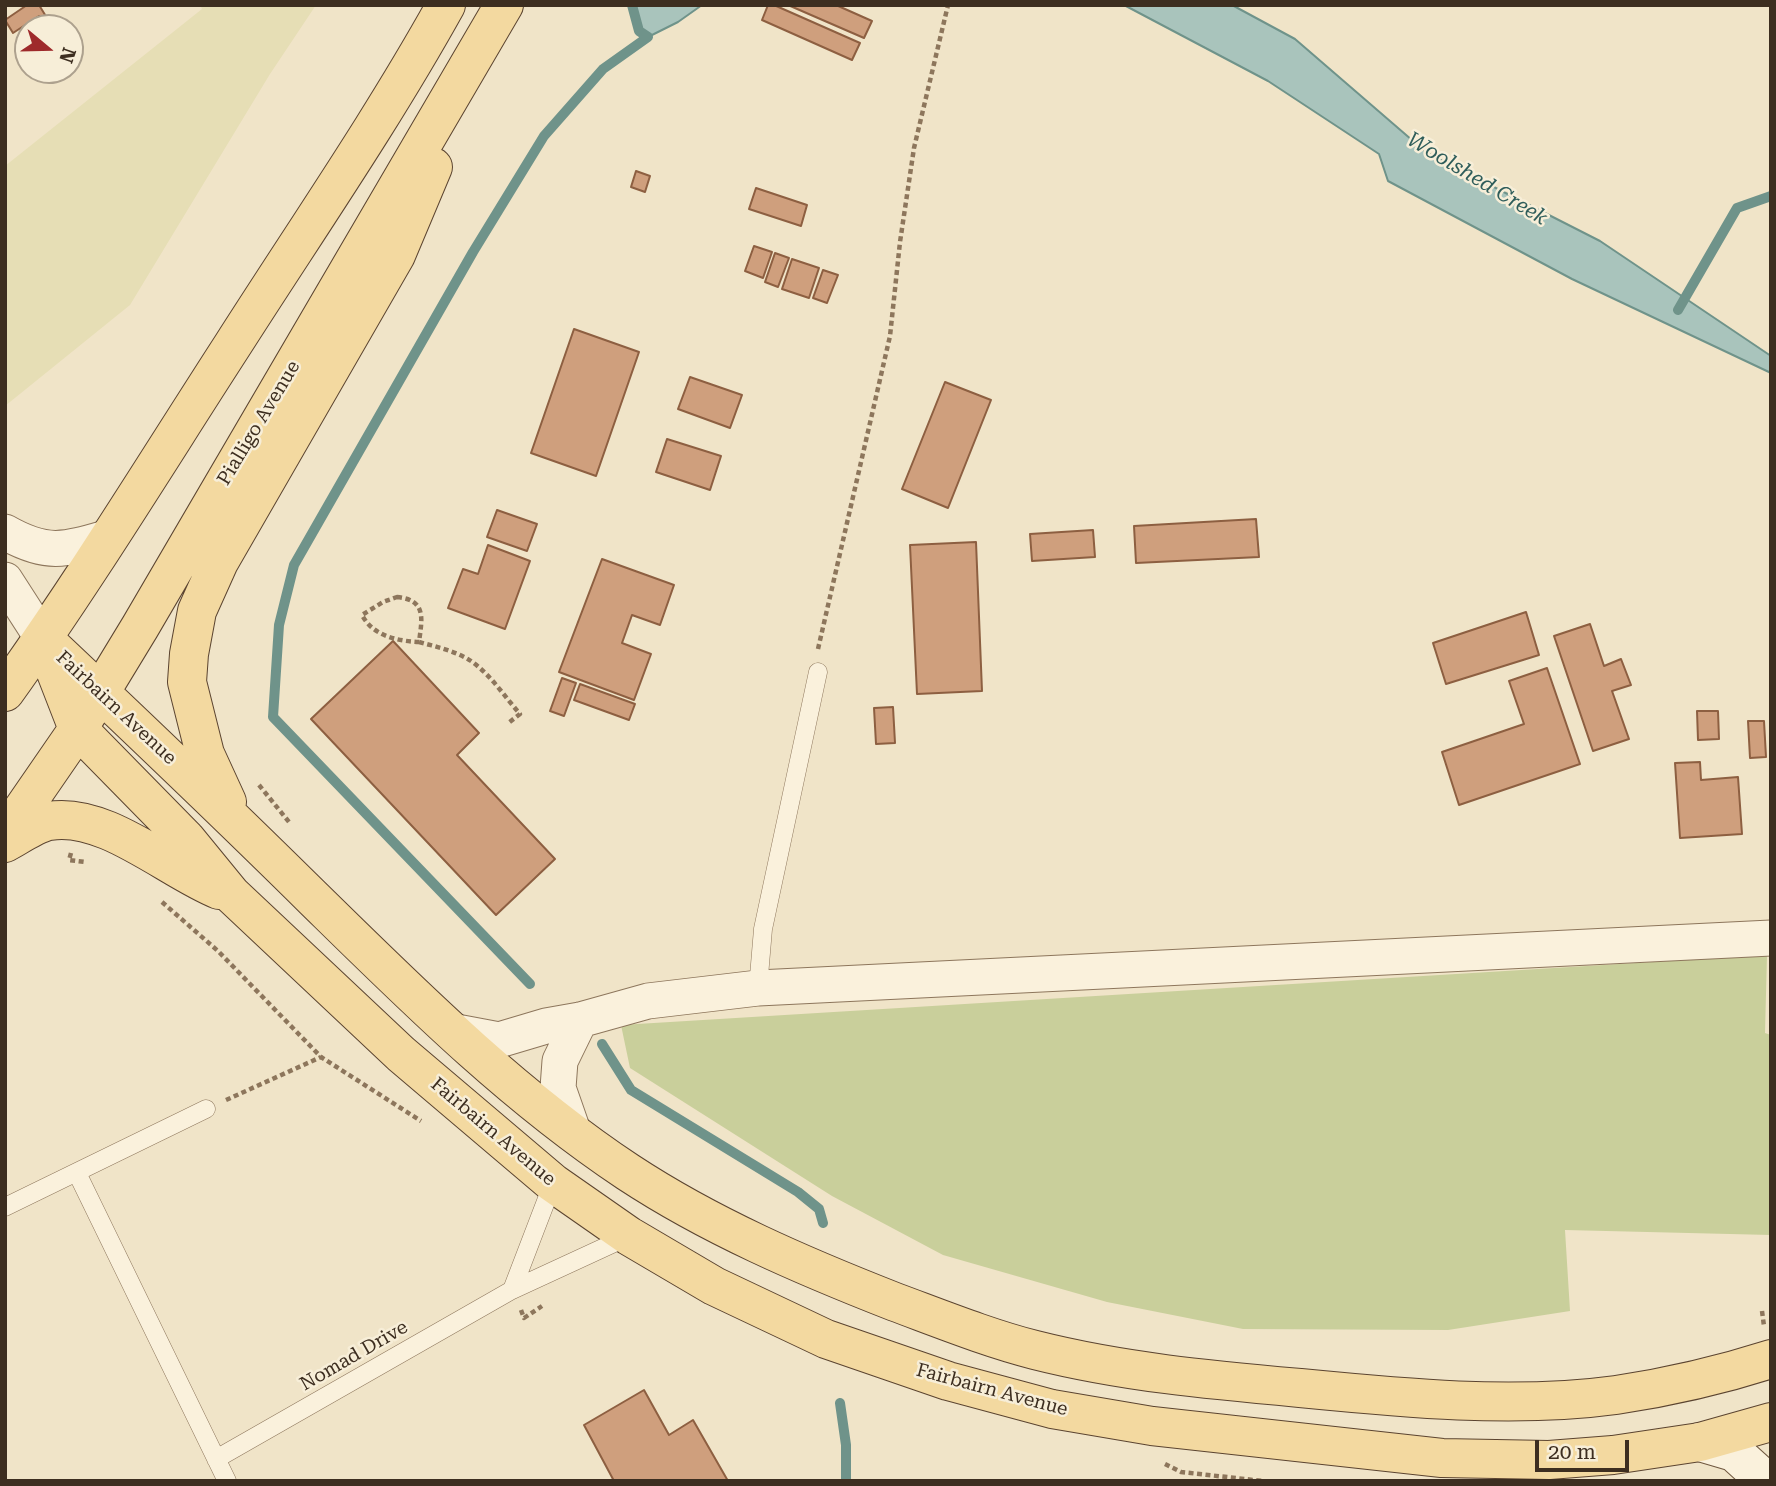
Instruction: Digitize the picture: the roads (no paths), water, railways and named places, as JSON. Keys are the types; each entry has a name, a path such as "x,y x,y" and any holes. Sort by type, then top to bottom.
{"main road":[{"path":"5,692 43,639 387,103 446,5"},
{"path":"235,821 205,754 187,682 188,654 197,611 219,562 396,255 501,11"},
{"name":"Pialligo Avenue","path":"5,835 100,693 501,11"},
{"name":"Fairbairn Avenue","path":"43,639 451,1031 503,1076 628,1172 698,1213 781,1255 940,1319 1033,1349 1108,1366 1188,1378 1317,1390 1502,1401 1616,1395 1706,1378 1771,1359"},
{"name":"Fairbairn Avenue","path":"43,639 78,729 186,839 231,894 401,1054 553,1183 629,1236 714,1286 826,1339 948,1381 1052,1409 1152,1426 1442,1458 1549,1460 1613,1455 1700,1442 1771,1422"},
{"path":"5,843 49,821 81,822 126,838 193,877 231,894"},
{"path":"1700,1442 1734,1452 1766,1481"}],"street":[{"path":"5,532 46,549 68,550 108,537"},
{"path":"5,580 43,639"},
{"path":"451,1031 499,1040 648,1001 758,988 1771,937"},
{"path":"573,1131 558,1088 559,1061 580,1020"}],"lane":[{"path":"758,988 763,929 817,664"},
{"path":"5,1207 206,1109"},
{"path":"77,1173 227,1481"},
{"path":"512,1290 553,1183"},
{"name":"Nomad Drive","path":"216,1459 512,1290 629,1236"}],"water":[{"path":"633,5 702,5 678,22 648,37 639,31"},
{"name":"Woolshed Creek","path":"1124,5 1232,5 1295,39 1427,153 1600,241 1771,356 1771,373 1572,279 1388,181 1379,154 1268,81"}],"waterway":[{"path":"530,984 273,717 279,625 294,565 473,252 544,136 603,69 648,37 639,31 632,5"},
{"path":"1678,310 1737,208 1771,196"},
{"path":"602,1044 631,1090 798,1192 819,1209 823,1223"},
{"path":"840,1403 846,1445 846,1481"}]}
